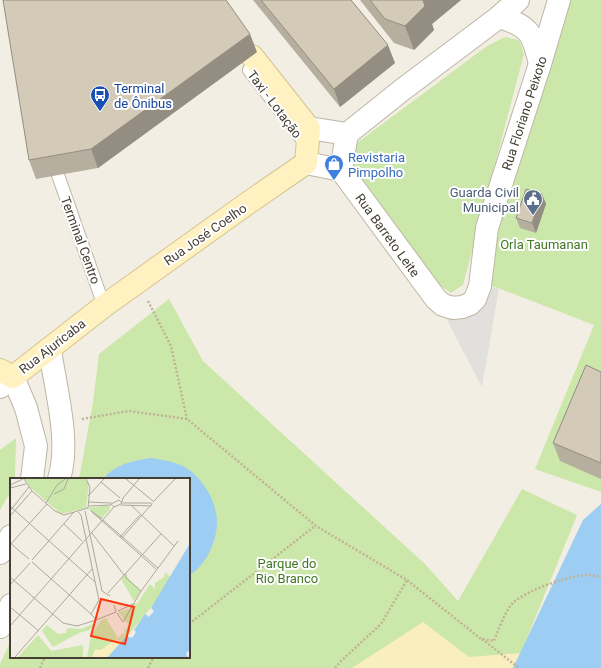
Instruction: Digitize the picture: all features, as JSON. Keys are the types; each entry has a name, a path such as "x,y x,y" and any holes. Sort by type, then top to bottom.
{"main road":[{"path":"248,59 307,146"},
{"name":"Rua José Coelho","path":"104,306 138,281 307,146"},
{"name":"Rua Ajuricaba","path":"4,378 50,349 104,306"}],"street":[{"path":"307,146 347,134 402,90 499,17 518,0"},
{"name":"Rua Floriano Peixoto","path":"436,300 443,305 453,308 470,304 475,299 480,286 487,228 559,0"},
{"path":"499,17 520,24 528,30 536,48 540,64"},
{"path":"307,146 341,170 347,134"},
{"name":"Rua Barreto Leite","path":"341,170 436,300"},
{"path":"50,349 64,441 62,469 59,478"},
{"path":"4,378 26,408 36,446 32,478"},
{"path":"0,553 10,538"},
{"path":"0,627 10,607"}],"lane":[{"name":"Terminal Centro","path":"58,176 104,306"}],"path":[{"path":"138,281 171,346 187,419"},
{"path":"61,422 130,411 187,419 316,526 407,580 519,668"},
{"path":"190,623 316,526"},
{"path":"481,639 494,641 500,625 513,603 538,589 565,579 587,575 601,577"},
{"path":"335,668 381,624 407,580"},
{"path":"40,668 45,658"},
{"path":"148,668 153,658"}],"green space":[{"name":"Orla Taumanan","path":"562,0 601,0 601,492 535,469 594,325 472,278"},
{"path":"505,37 519,40 524,54 463,285 451,293 436,283 352,172 350,157 357,143 487,46"},
{"name":"Parque do Rio Branco","path":"169,299 203,361 425,564 458,601 522,489 577,515 521,653 513,668 0,668 0,664 10,642 10,658 190,658 190,478 79,478 93,402 99,354"},
{"path":"16,438 15,478 10,478 10,493 0,510 0,450"}],"sand":[{"path":"423,622 469,657 521,653 513,668 352,668"}],"shaded area":[{"path":"480,286 499,288 482,387 436,299 453,308"}],"water":[{"path":"150,458 173,462 183,466 197,477 209,494 214,504 217,518 215,537 208,555 190,575 190,478 104,478 113,470 131,462"},
{"path":"601,504 601,668 513,668 583,520"}],"building":[{"name":"Terminal de Ônibus","path":"3,0 226,0 250,34 91,149 29,160"},
{"path":"261,0 351,0 388,45 334,89"},
{"path":"370,0 423,0 425,6 405,26 385,19"},
{"path":"526,189 542,194 532,223 516,218"},
{"path":"586,365 601,372 601,463 553,443"}],"place":[{"name":"Terminal de Ônibus","path":"100,112"},
{"name":"Revistaria Pimpolho","path":"334,181"},
{"name":"Guarda Civil Municipal","path":"533,216"}]}
